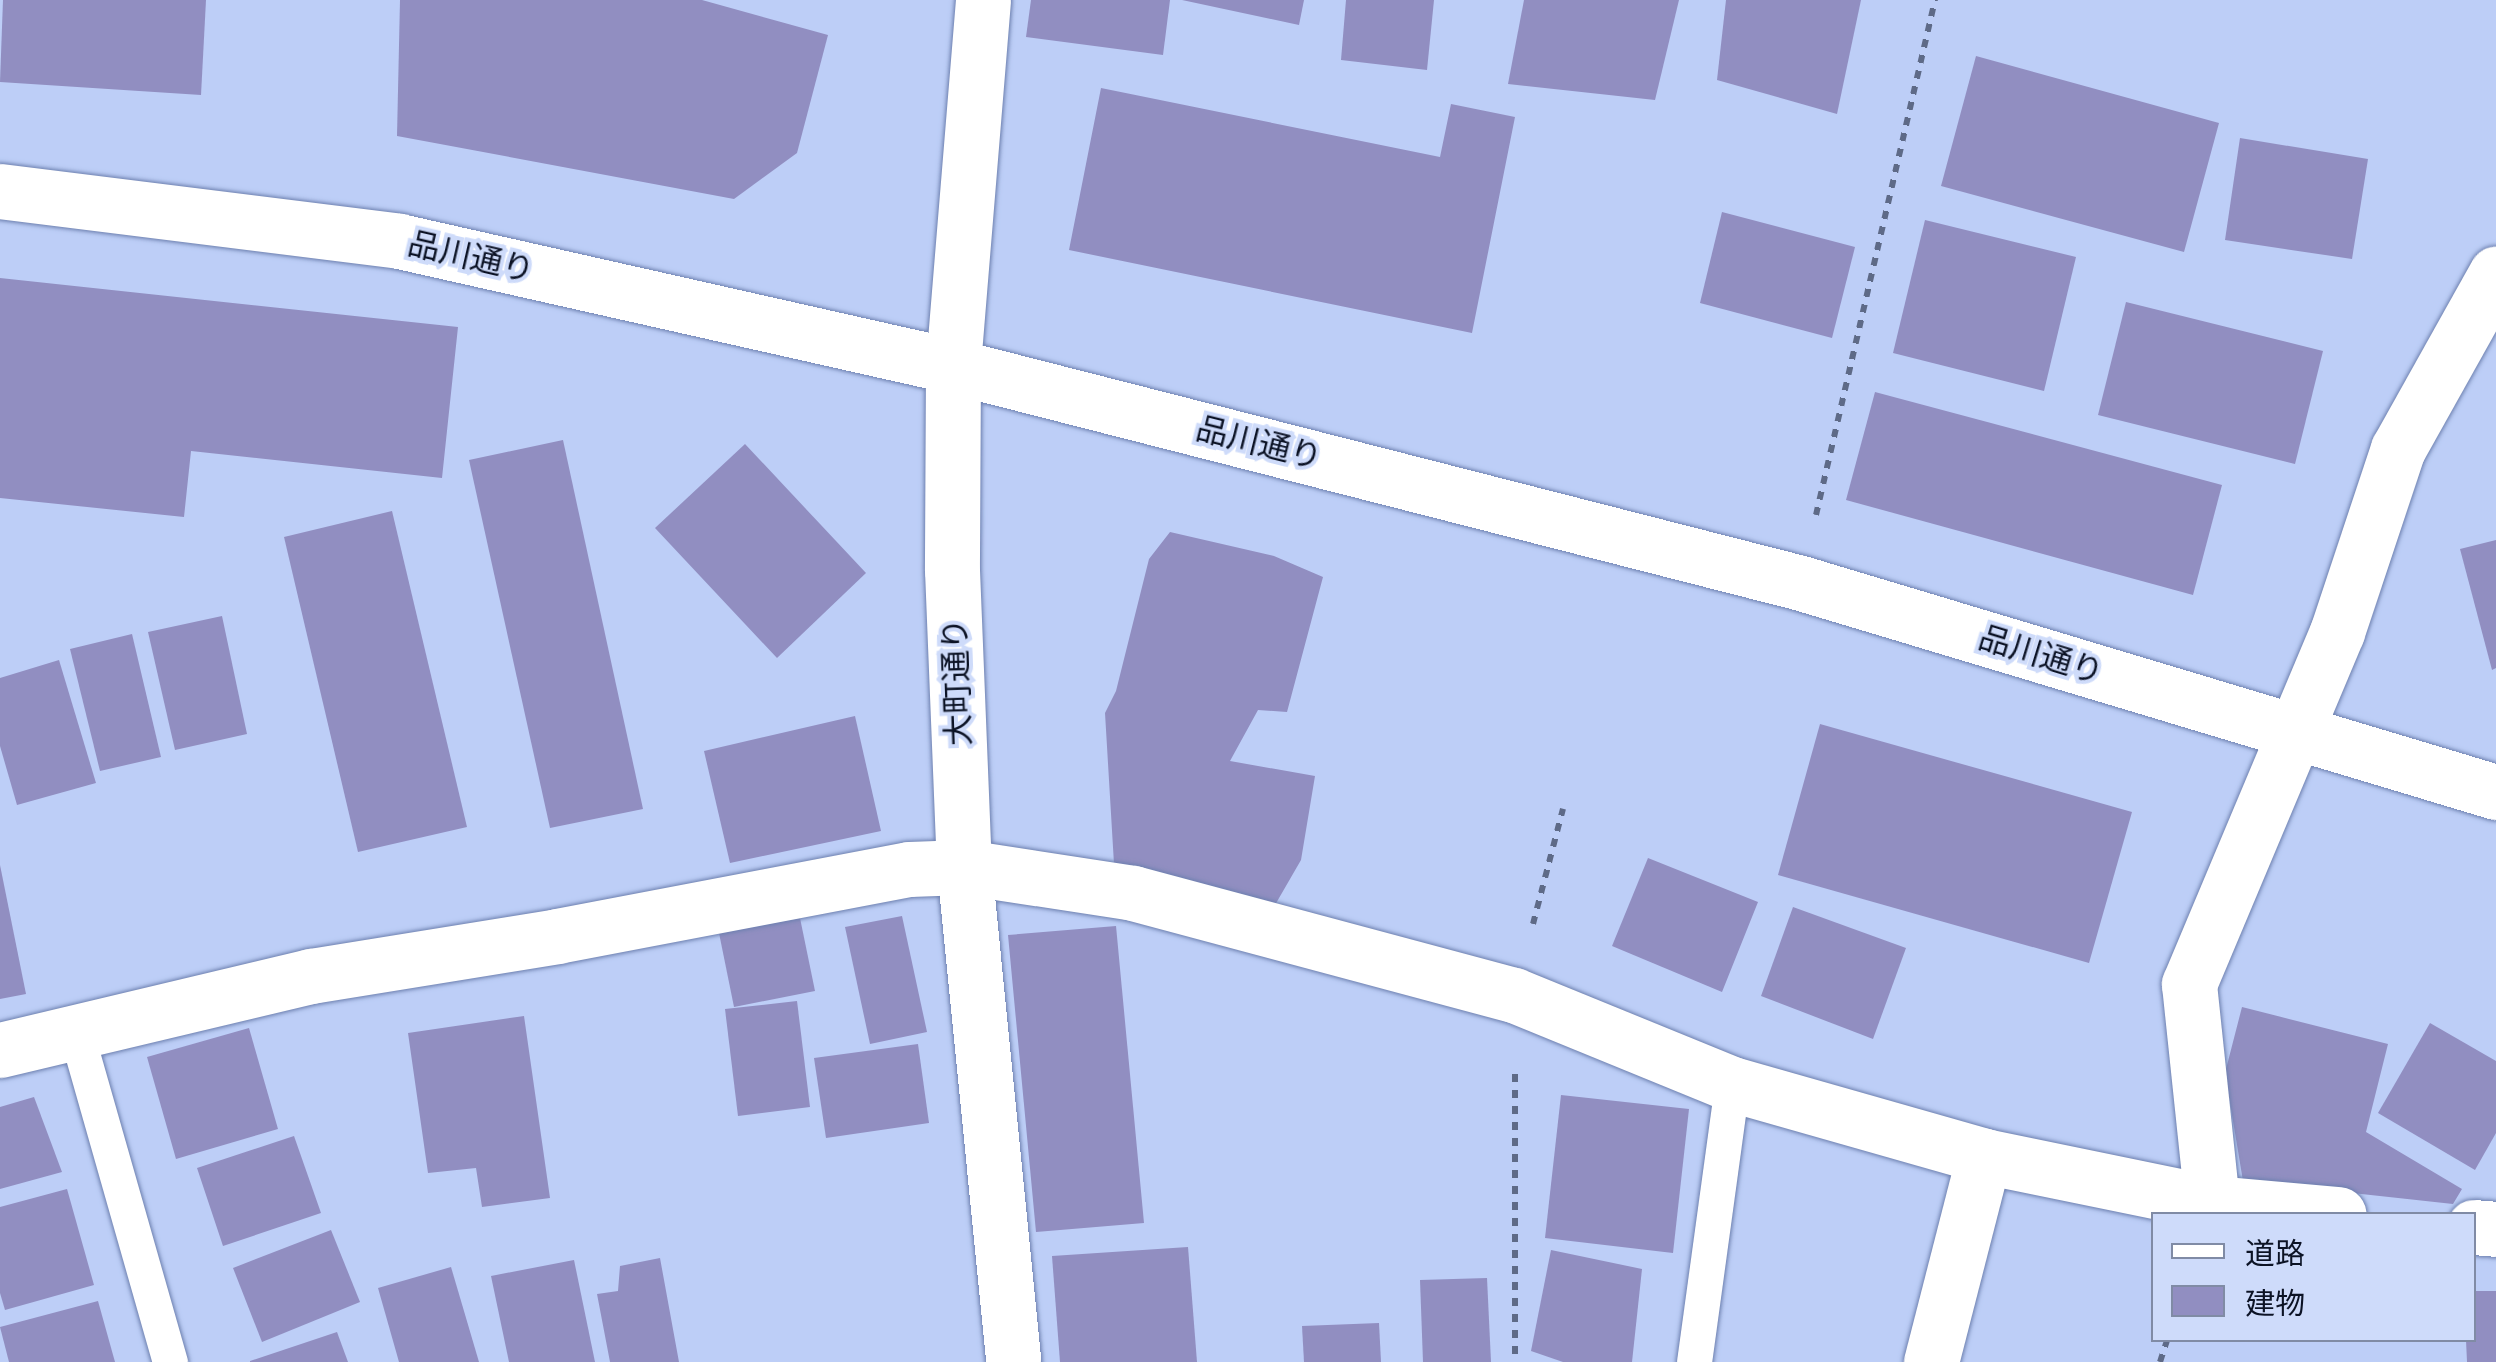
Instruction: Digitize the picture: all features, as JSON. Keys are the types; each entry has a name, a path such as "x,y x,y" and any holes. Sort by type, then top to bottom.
{"street":[{"name":"大町通り","path":"983,0 952,366 952,570 964,867 1013,1362"},
{"name":"品川通り","path":"0,191 399,240 952,366 1801,583 2496,792"},
{"path":"2212,1203 2189,984 2337,632 2398,450 2496,274"},
{"path":"0,1050 311,976 557,936 908,870 964,867 1133,893 1514,995 1732,1084 1984,1156 2212,1203 2316,1212"},
{"path":"1931,1362 1984,1156"}],"lane":[{"path":"76,1032 170,1362"},
{"path":"1694,1362 1732,1084"}],"path":[{"path":"1801,583 1935,0"},
{"path":"1515,1362 1514,995 1563,810"}],"building":[{"path":"3,0 206,0 201,95 0,82"},
{"path":"400,0 702,0 828,35 797,153 734,199 397,136"},
{"path":"1031,0 1170,0 1163,55 1026,37"},
{"path":"1182,0 1304,0 1299,25"},
{"path":"1346,0 1434,0 1427,70 1341,60"},
{"path":"1524,0 1679,0 1655,100 1508,84"},
{"path":"1726,0 1861,0 1837,114 1717,80"},
{"path":"1976,56 2219,123 2184,252 1941,186"},
{"path":"1101,88 1440,157 1451,104 1515,117 1472,333 1069,250"},
{"path":"2240,138 2368,159 2352,259 2225,240"},
{"path":"1722,212 1855,247 1832,338 1700,303"},
{"path":"1925,220 2076,257 2044,391 1893,353"},
{"path":"0,278 458,327 442,478 191,451 184,517 0,498"},
{"path":"2126,302 2323,351 2295,464 2098,415"},
{"path":"1875,392 2222,485 2193,595 1846,500"},
{"path":"563,440 643,809 550,828 469,460"},
{"path":"745,444 866,573 777,658 655,528"},
{"path":"392,511 467,827 358,852 284,537"},
{"path":"1170,532 1274,556 1323,577 1287,712 1258,710 1230,761 1315,776 1301,860 1275,905 1114,864 1105,713 1116,691 1149,559"},
{"path":"2496,540 2496,668 2492,670 2460,549"},
{"path":"222,616 247,734 175,750 148,632"},
{"path":"132,634 161,757 100,771 70,649"},
{"path":"59,660 96,783 17,805 0,746 0,678"},
{"path":"855,716 881,831 730,863 704,751"},
{"path":"1820,724 2132,812 2089,963 1778,875"},
{"path":"1648,858 1758,902 1722,992 1612,946"},
{"path":"0,865 26,994 0,999"},
{"path":"1793,907 1906,948 1873,1039 1761,996"},
{"path":"902,916 927,1032 870,1044 845,927"},
{"path":"800,918 815,991 734,1007 719,933"},
{"path":"1116,926 1144,1223 1036,1232 1008,935"},
{"path":"797,1001 810,1107 738,1116 725,1009"},
{"path":"2242,1007 2388,1044 2366,1132 2462,1189 2453,1204 2243,1181 2225,1073"},
{"path":"524,1016 550,1198 482,1207 476,1168 428,1173 408,1033"},
{"path":"2430,1023 2496,1061 2496,1133 2475,1170 2378,1113"},
{"path":"249,1028 278,1129 176,1159 147,1057"},
{"path":"918,1044 929,1123 826,1138 814,1058"},
{"path":"1561,1095 1689,1109 1673,1253 1545,1238"},
{"path":"34,1097 62,1172 0,1189 0,1107"},
{"path":"294,1136 321,1213 223,1246 197,1168"},
{"path":"67,1189 94,1285 5,1310 0,1293 0,1207"},
{"path":"331,1230 360,1302 262,1342 233,1268"},
{"path":"1188,1247 1197,1362 1060,1362 1052,1256"},
{"path":"1551,1250 1642,1269 1632,1362 1563,1362 1531,1351"},
{"path":"660,1258 679,1362 610,1362 597,1294 618,1291 620,1266"},
{"path":"574,1260 595,1362 509,1362 491,1276"},
{"path":"451,1267 479,1362 399,1362 378,1288"},
{"path":"1487,1278 1491,1362 1423,1362 1420,1280"},
{"path":"2476,1291 2496,1291 2496,1362 2467,1362 2466,1342 2476,1342"},
{"path":"98,1301 115,1362 9,1362 0,1327"},
{"path":"1379,1323 1381,1362 1304,1362 1302,1326"},
{"path":"337,1332 348,1362 250,1362 250,1361"}]}
